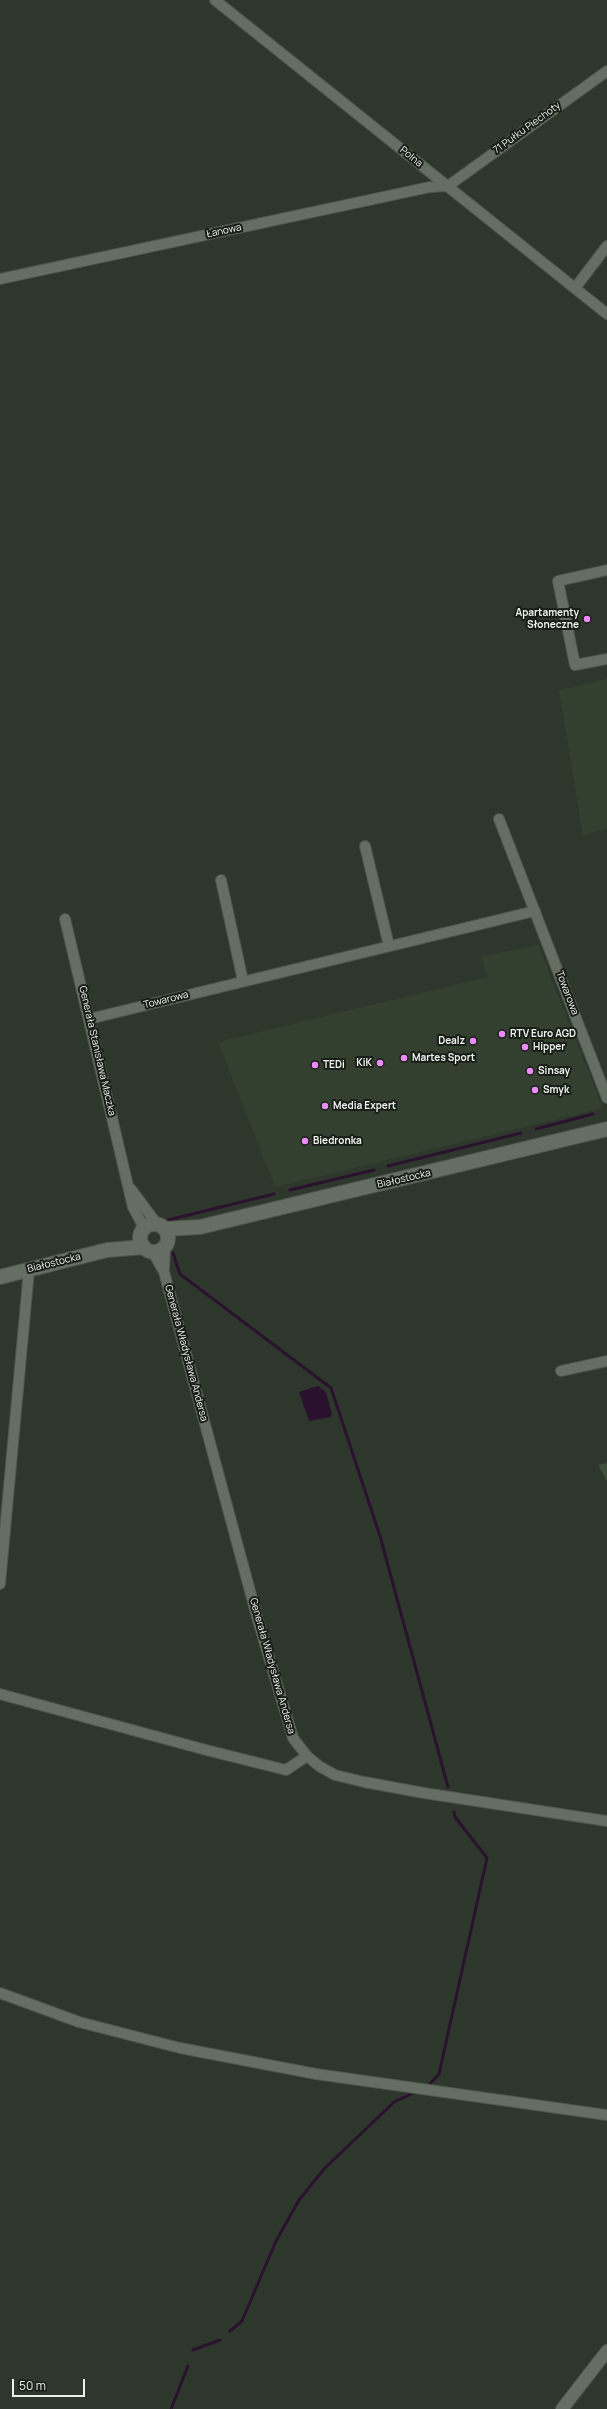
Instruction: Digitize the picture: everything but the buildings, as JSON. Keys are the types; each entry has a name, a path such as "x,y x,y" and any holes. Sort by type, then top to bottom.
{"main road":[{"name":"Białostocka","path":"107,1250 157,1248 200,1227 607,1129"},
{"name":"Białostocka","path":"0,1277 107,1250 152,1228 200,1227"},
{"path":"152,1228 168,1237 157,1248 141,1240 152,1228"}],"street":[{"name":"Polna","path":"215,0 607,314"},
{"name":"71 Pułku Piechoty","path":"448,186 607,71"},
{"name":"Łanowa","path":"0,279 430,187 448,186"},
{"path":"575,288 607,246"},
{"path":"607,570 558,581 575,665 607,659"},
{"name":"Towarowa","path":"499,818 607,1098"},
{"path":"365,846 389,946"},
{"path":"221,880 243,981"},
{"name":"Towarowa","path":"89,1019 535,911"},
{"name":"Generała Stanisława Maczka","path":"65,919 133,1207 152,1228"},
{"name":"Generała Władysława Andersa","path":"157,1248 257,1617 292,1738 307,1756 319,1766 335,1775 424,1793 607,1821"},
{"path":"0,1584 29,1270"},
{"path":"561,1371 607,1361"},
{"path":"0,1694 206,1750 286,1770 307,1756"},
{"path":"0,1993 80,2022 180,2048 316,2074 607,2115"},
{"path":"562,2409 607,2351"}],"shaded area":[{"path":"607,679 607,829 583,835 559,690"},
{"path":"538,945 603,1108 275,1187 218,1042 488,977 481,957"},
{"path":"318,1386 326,1392 332,1414 331,1417 309,1421 299,1392"},
{"path":"607,1463 607,1481 598,1465"}],"waterway":[{"path":"536,1129 593,1114"},
{"path":"388,1166 521,1133"},
{"path":"290,1190 374,1170"},
{"path":"164,1221 274,1194"},
{"path":"173,1253 180,1274 331,1388 380,1536 448,1787"},
{"path":"428,2086 439,2074 487,1858 455,1817 454,1812"},
{"path":"230,2331 242,2321 276,2241 299,2200 324,2169 394,2102 416,2092"},
{"path":"193,2350 220,2340"},
{"path":"171,2409 188,2366"}],"place":[{"name":"Apartamenty Słoneczne","path":"587,619"},
{"name":"RTV Euro AGD","path":"502,1034"},
{"name":"Dealz","path":"473,1041"},
{"name":"Hipper","path":"525,1047"},
{"name":"Martes Sport","path":"404,1058"},
{"name":"KiK","path":"380,1063"},
{"name":"TEDi","path":"315,1065"},
{"name":"Sinsay","path":"530,1071"},
{"name":"Smyk","path":"535,1090"},
{"name":"Media Expert","path":"325,1106"},
{"name":"Biedronka","path":"305,1141"}]}
